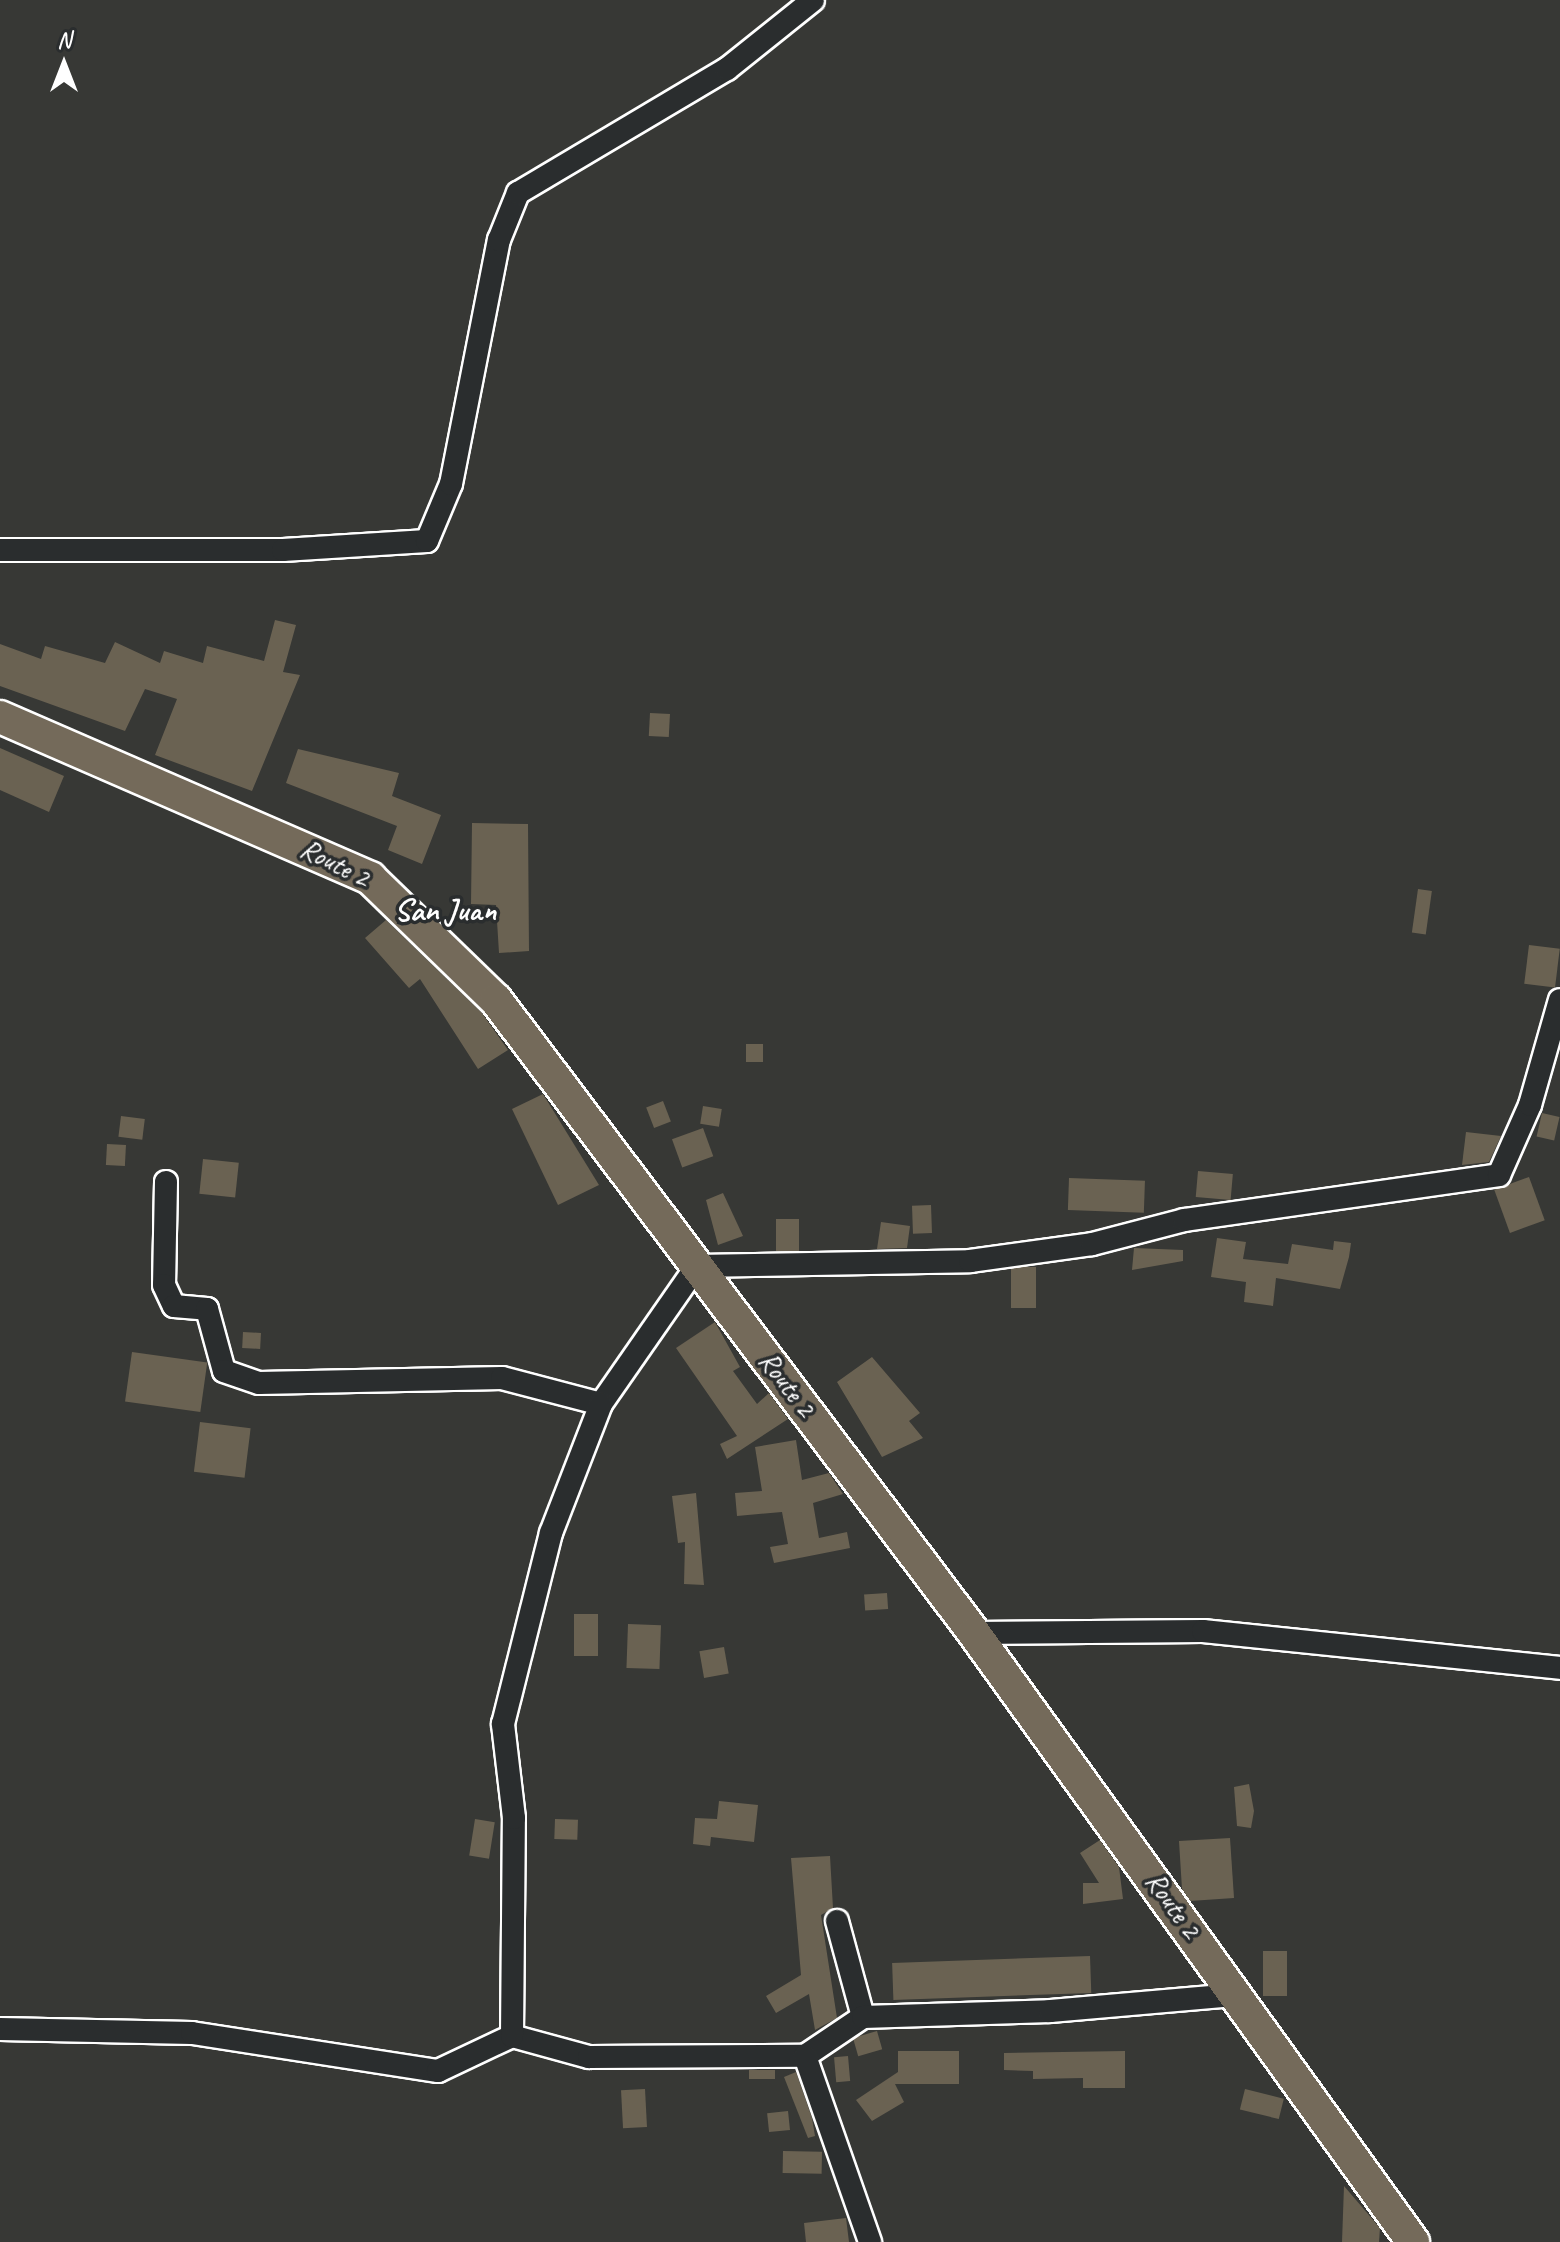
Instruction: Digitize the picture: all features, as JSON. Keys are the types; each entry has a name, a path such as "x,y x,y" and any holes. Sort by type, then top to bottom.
{"highway":[{"name":"Route 2","path":"0,717 370,878 496,1000 974,1633 1413,2242"}],"street":[{"path":"0,550 188,553 427,541 451,484 499,240 518,193 727,69 813,0"},
{"path":"512,2036 515,1869 501,1745 505,1710 551,1533 601,1404 711,1284 970,1261 1092,1244 1184,1220 1499,1175 1530,1105 1560,1000"},
{"path":"166,1182 164,1285 174,1306 207,1309 224,1371 259,1383 502,1378 601,1404"},
{"path":"974,1633 1203,1631 1560,1668"},
{"path":"837,1921 863,2017"},
{"path":"0,2029 192,2033 438,2071 512,2036 589,2057 805,2056 863,2017 1234,1995"},
{"path":"805,2056 870,2242"}],"building":[{"path":"275,620 296,625 283,672 300,675 252,791 155,755 177,699 145,689 125,731 0,686 0,644 41,659 45,646 105,663 115,642 160,663 164,651 203,663 207,646 264,661"},
{"path":"650,713 670,714 669,737 649,736"},
{"path":"0,748 64,776 49,812 0,790"},
{"path":"298,749 399,773 392,796 441,815 422,864 388,850 397,826 286,783"},
{"path":"472,823 528,824 529,951 499,953 496,905 471,904"},
{"path":"1418,889 1432,891 1426,935 1412,933"},
{"path":"386,920 482,1013 508,1050 478,1069 420,979 409,988 365,938"},
{"path":"1529,945 1560,949 1555,987 1524,984"},
{"path":"746,1044 763,1044 763,1062 746,1062"},
{"path":"543,1094 599,1185 558,1205 512,1109"},
{"path":"663,1101 671,1122 654,1128 646,1107"},
{"path":"703,1106 722,1109 719,1127 700,1124"},
{"path":"1542,1113 1560,1117 1554,1140 1537,1136"},
{"path":"121,1116 145,1119 142,1140 118,1137"},
{"path":"703,1128 713,1156 682,1167 672,1139"},
{"path":"1466,1132 1501,1136 1489,1162 1462,1165"},
{"path":"107,1144 126,1145 125,1166 106,1165"},
{"path":"203,1159 239,1163 235,1198 199,1194"},
{"path":"1198,1171 1233,1174 1231,1200 1196,1197"},
{"path":"1529,1177 1545,1220 1510,1233 1494,1190"},
{"path":"1069,1178 1145,1181 1144,1213 1068,1210"},
{"path":"723,1193 743,1236 718,1245 706,1200"},
{"path":"931,1205 932,1233 913,1234 912,1206"},
{"path":"776,1219 799,1219 799,1251 776,1251"},
{"path":"881,1222 910,1226 907,1248 877,1249"},
{"path":"1217,1238 1246,1242 1243,1259 1288,1264 1292,1244 1333,1250 1334,1241 1351,1243 1340,1289 1276,1278 1273,1306 1244,1302 1246,1282 1211,1277"},
{"path":"1134,1248 1183,1250 1183,1261 1132,1270"},
{"path":"1011,1267 1036,1267 1036,1308 1011,1308"},
{"path":"715,1322 740,1367 733,1371 757,1404 769,1393 788,1419 727,1459 720,1444 737,1436 676,1348"},
{"path":"243,1332 261,1333 260,1349 242,1348"},
{"path":"132,1352 207,1363 200,1412 125,1402"},
{"path":"872,1357 920,1413 909,1421 923,1438 882,1457 837,1382"},
{"path":"200,1422 251,1428 245,1478 194,1472"},
{"path":"796,1440 802,1480 829,1473 843,1494 813,1503 819,1538 847,1532 850,1548 774,1563 770,1547 788,1544 782,1512 737,1516 735,1493 762,1491 755,1447"},
{"path":"696,1493 704,1585 684,1584 685,1542 678,1543 672,1496"},
{"path":"887,1593 888,1609 865,1611 864,1595"},
{"path":"574,1614 598,1614 598,1656 574,1656"},
{"path":"628,1624 661,1625 659,1669 626,1668"},
{"path":"724,1647 729,1674 704,1678 699,1651"},
{"path":"1249,1784 1254,1811 1251,1828 1237,1826 1234,1787"},
{"path":"719,1801 758,1805 754,1842 711,1837 710,1846 693,1844 695,1818 717,1819"},
{"path":"475,1819 495,1822 489,1859 469,1856"},
{"path":"555,1819 578,1820 577,1840 554,1839"},
{"path":"1230,1838 1234,1898 1190,1901 1182,1889 1179,1841"},
{"path":"1100,1840 1119,1867 1123,1899 1083,1904 1083,1883 1099,1883 1080,1853"},
{"path":"830,1856 833,1908 821,1915 837,2018 815,2030 809,1994 776,2013 766,1996 801,1975 791,1858"},
{"path":"1263,1951 1287,1951 1287,1996 1263,1996"},
{"path":"1090,1956 1091,1993 893,2000 892,1963"},
{"path":"877,2031 882,2049 858,2056 853,2038"},
{"path":"898,2051 959,2051 959,2084 895,2084 904,2102 872,2121 856,2100 898,2072"},
{"path":"1125,2051 1125,2088 1083,2088 1083,2078 1033,2079 1033,2071 1004,2070 1004,2053"},
{"path":"848,2056 850,2081 836,2082 834,2057"},
{"path":"749,2070 775,2070 775,2079 749,2079"},
{"path":"796,2072 812,2118 815,2136 808,2138 784,2077"},
{"path":"645,2089 647,2127 623,2128 621,2090"},
{"path":"1245,2089 1284,2099 1279,2119 1240,2109"},
{"path":"788,2111 790,2130 769,2132 767,2113"},
{"path":"783,2151 822,2152 822,2174 783,2173"},
{"path":"1344,2186 1380,2228 1379,2242 1342,2242"},
{"path":"846,2218 849,2242 806,2242 804,2223"}],"district":[{"name":"San Juan","path":"445,910"}]}
